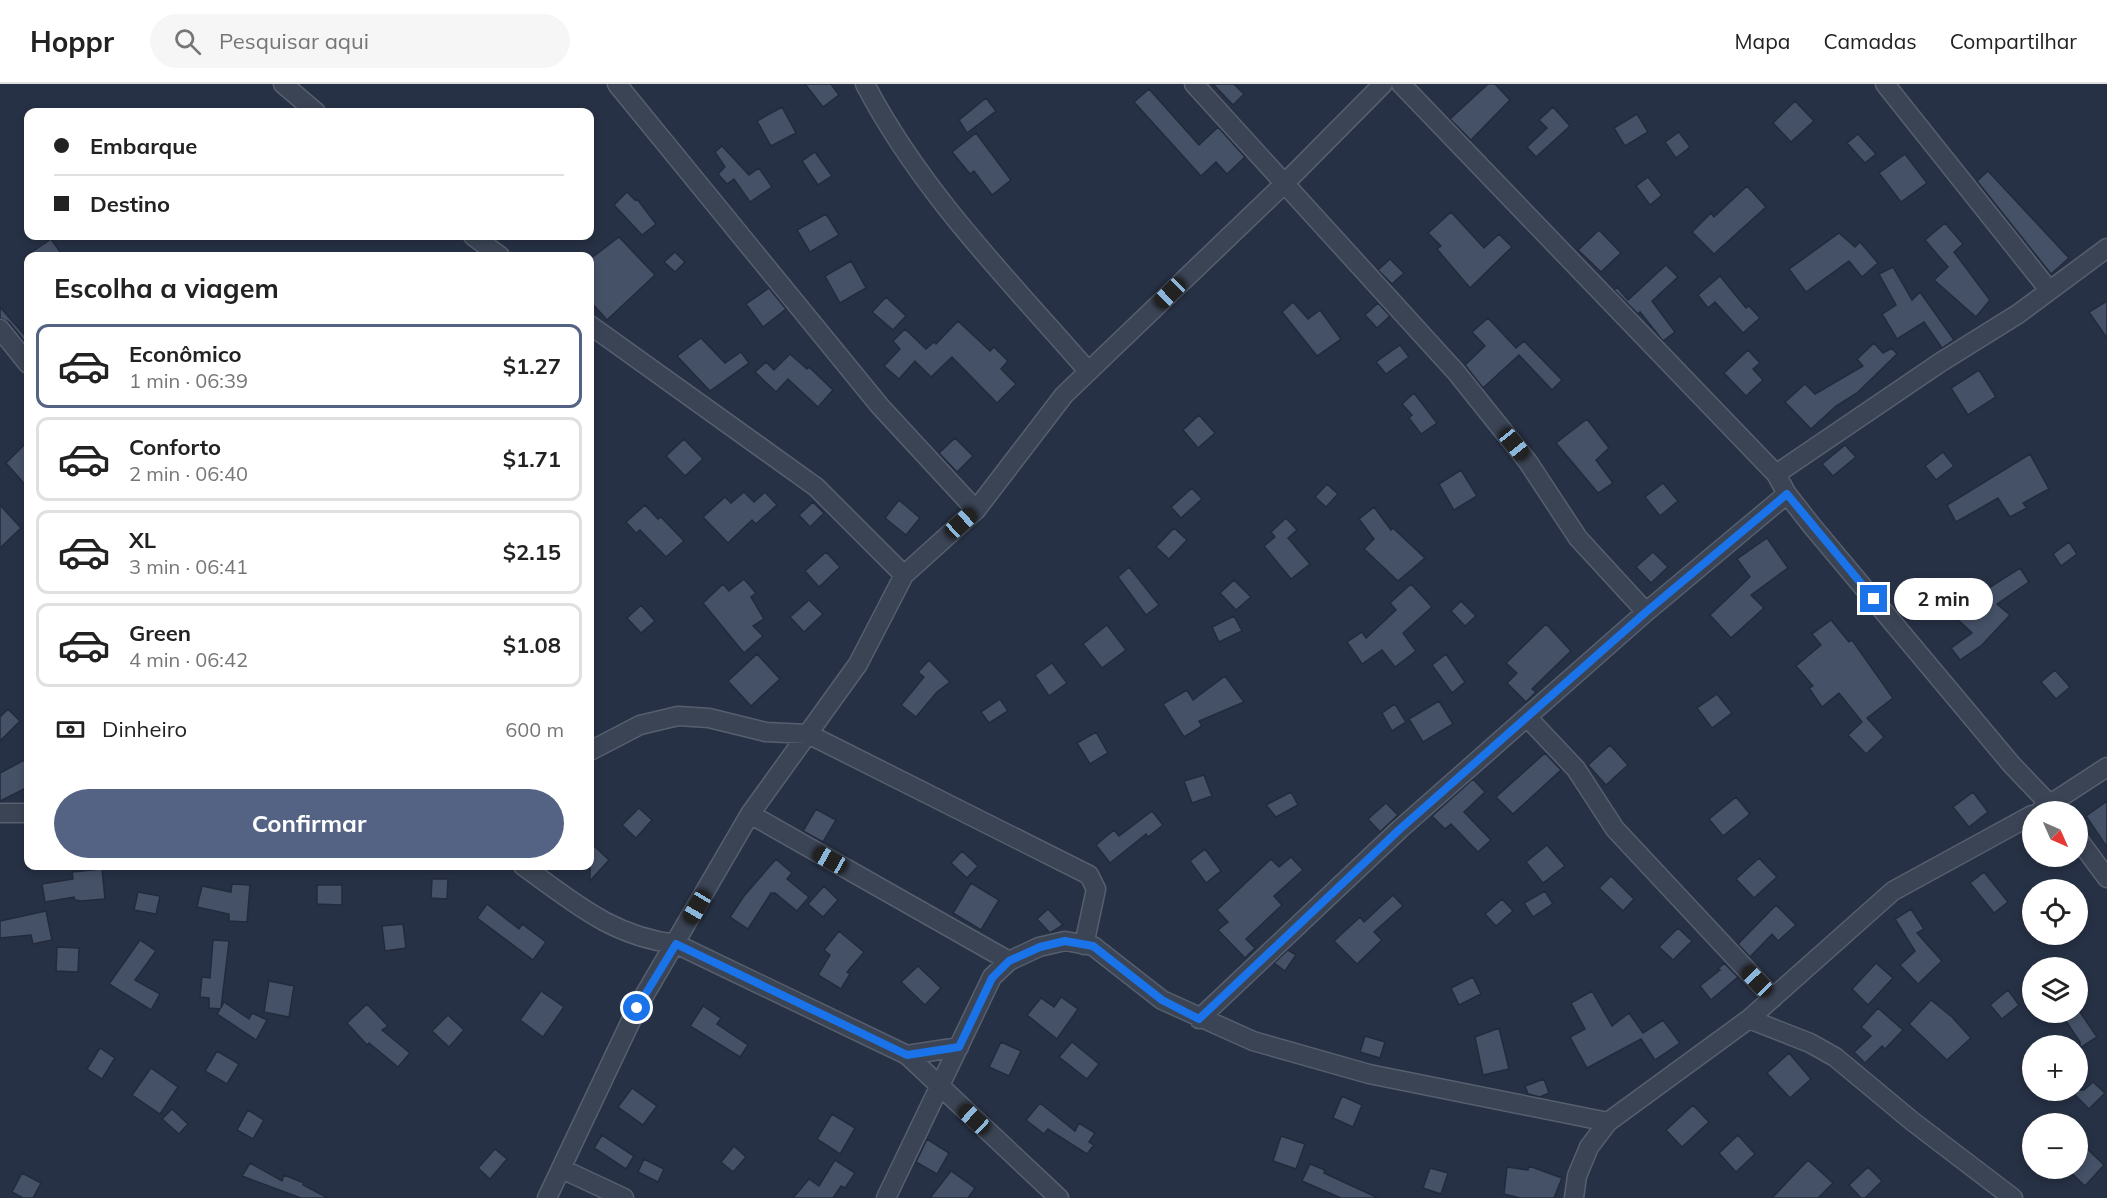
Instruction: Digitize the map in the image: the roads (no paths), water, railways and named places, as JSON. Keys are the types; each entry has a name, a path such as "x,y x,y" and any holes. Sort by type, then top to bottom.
{"street":[{"path":"283,84 311,108"},
{"path":"617,84 879,405 976,510"},
{"path":"865,84 890,131 954,216 1088,371"},
{"path":"1194,84 1456,372 1528,462 1578,538 1646,612"},
{"path":"547,1198 637,1008 750,814 858,664 904,575 976,510 1064,394 1284,184 1383,84"},
{"path":"1401,84 1776,474 1787,494 2042,801"},
{"path":"1885,84 2049,290"},
{"path":"478,240 495,252"},
{"path":"1776,474 1941,362 2018,314 2107,248"},
{"path":"594,327 816,488 904,575"},
{"path":"0,329 24,359"},
{"path":"1199,1019 1400,829 1646,612 1787,494"},
{"path":"594,749 640,726 678,716 709,718 766,732 808,734 1080,868 1089,875 1096,889 1084,945"},
{"path":"1527,717 1576,769 1615,829 1773,998"},
{"path":"2060,801 2107,767"},
{"path":"0,813 24,813"},
{"path":"750,814 1009,961"},
{"path":"1574,1198 1577,1176 1589,1147 1608,1122 1749,1018 1893,891 2022,820"},
{"path":"2088,852 2107,878"},
{"path":"529,870 611,927 646,940 676,944 907,1055 1059,1198"},
{"path":"886,1198 992,978 1009,961 1040,947 1065,941 1093,946 1162,1000 1199,1019 1253,1041 1369,1074 1608,1122"},
{"path":"1749,1018 1810,1043 1835,1057 1912,1121 2013,1198"},
{"path":"907,1055 959,1047"},
{"path":"562,1169 624,1198"}]}
